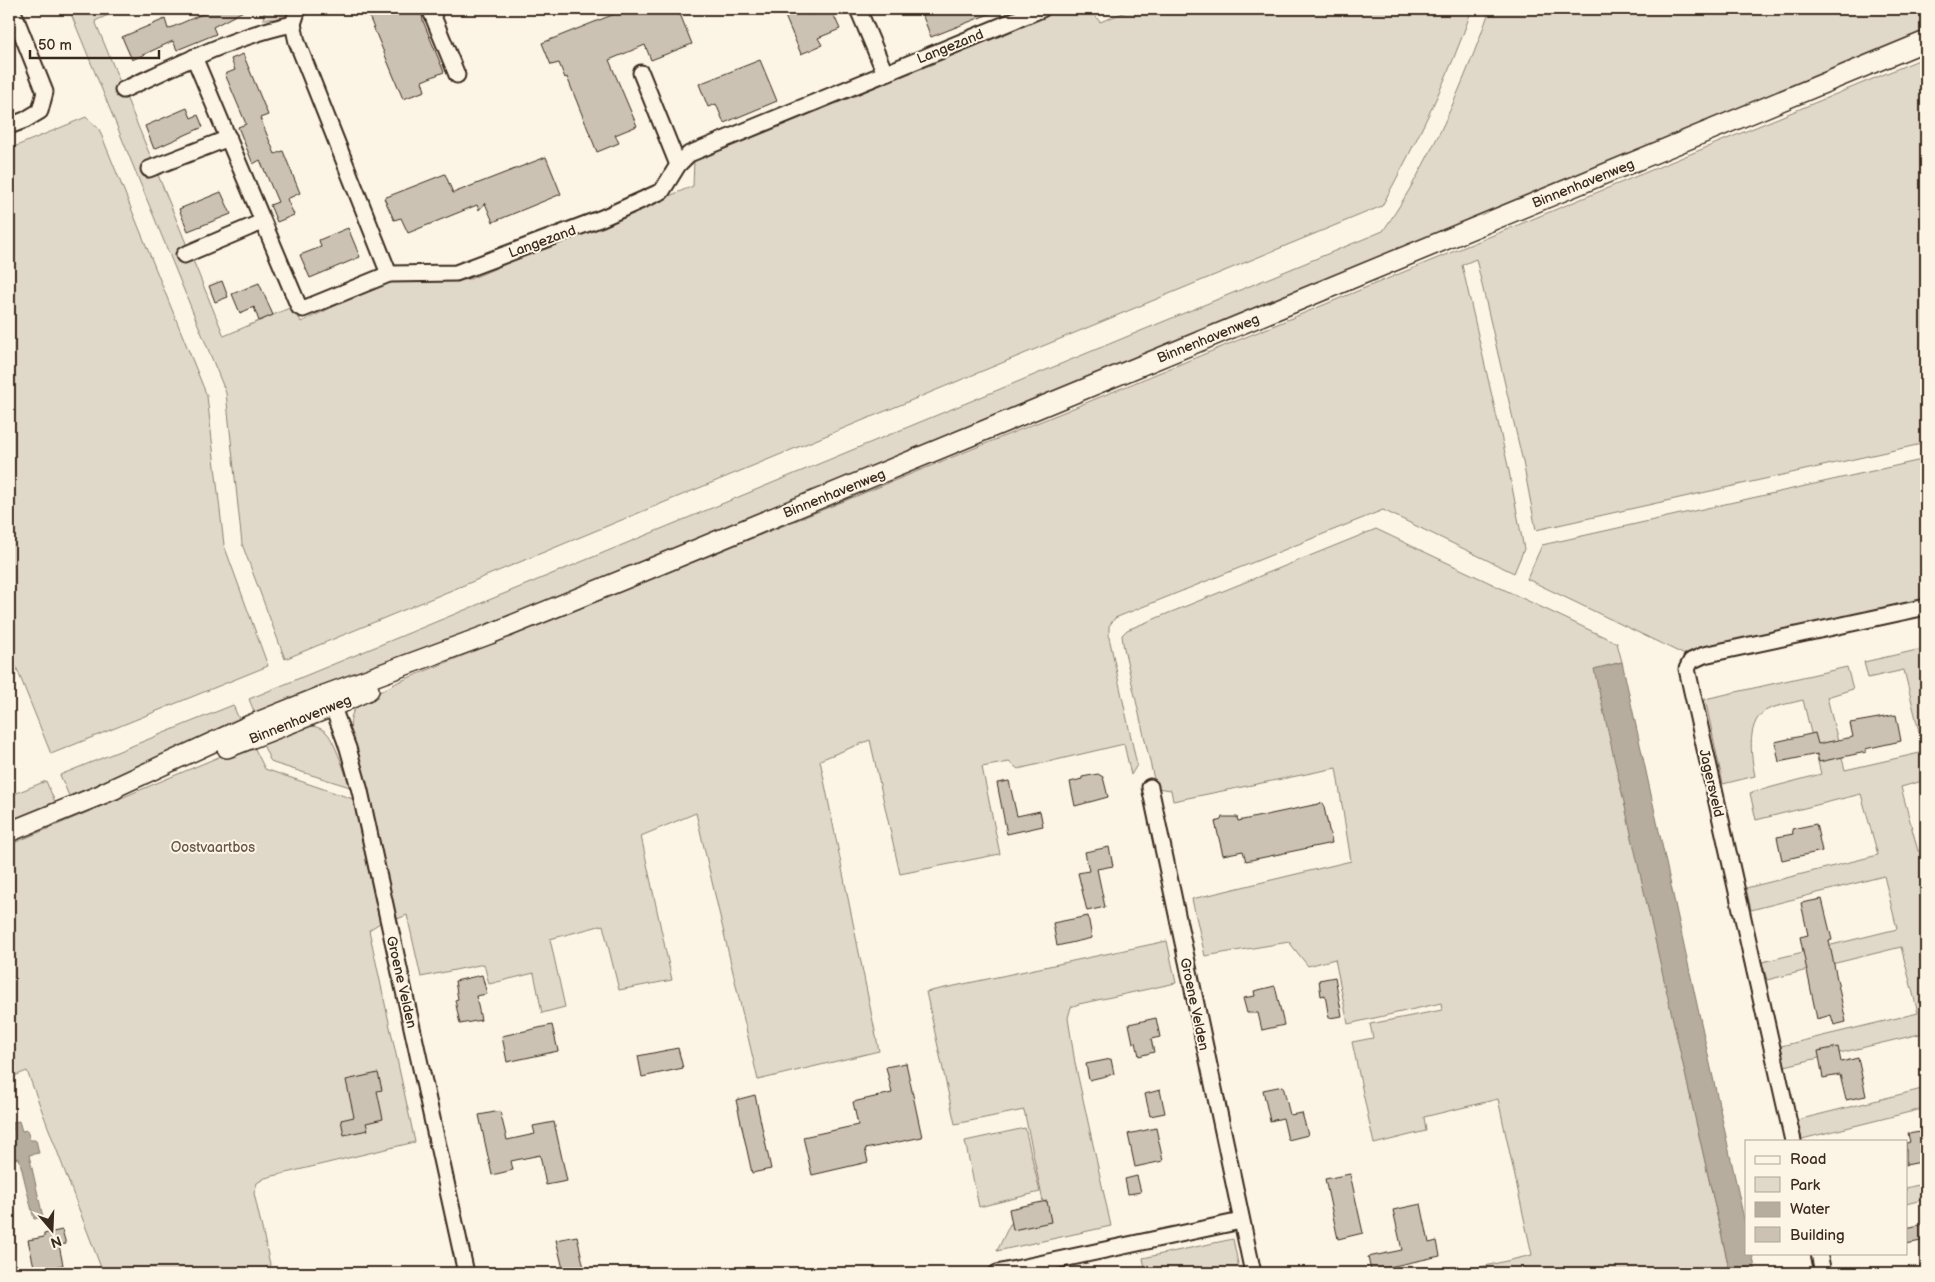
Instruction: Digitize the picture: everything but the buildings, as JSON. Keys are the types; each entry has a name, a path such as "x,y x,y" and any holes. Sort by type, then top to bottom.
{"street":[{"path":"9,126 25,120 40,111 45,92 12,9"},
{"path":"298,9 294,24 297,42 389,274"},
{"path":"430,9 456,75"},
{"path":"858,9 885,73"},
{"name":"Langezand","path":"194,58 298,306 303,309 389,274 456,273 602,218 662,190 678,165 689,154 1042,9"},
{"path":"123,90 194,58 268,29 294,24"},
{"name":"Binnenhavenweg","path":"9,832 104,792 250,725 330,700 1926,41"},
{"path":"641,73 678,165"},
{"path":"149,169 229,138"},
{"path":"184,255 262,222"},
{"name":"Jagersveld","path":"1793,1140 1687,669 1691,660 1704,655 1926,607"},
{"name":"Groene Velden","path":"330,700 348,748 360,791 466,1273"},
{"name":"Groene Velden","path":"1150,787 1253,1273"},
{"path":"997,1273 1241,1221"},
{"path":"1819,1254 1823,1273"}],"green space":[{"path":"69,9 121,9 95,21 224,336 294,306 301,322 398,276 470,279 693,186 694,160 1061,9 1090,9 1100,22 1133,9 1472,9 1442,85 1382,206 285,659 242,544 226,393"},
{"path":"265,9 289,9 287,19 263,19"},
{"path":"1490,9 1926,9 1926,30 597,581 257,719 249,699 1383,231 1416,178 1444,123 1469,67"},
{"path":"1926,57 1926,443 1536,530 1523,462 1476,259 1462,265 1508,466 1524,549 1514,573 1383,510 1115,618 1109,626 1109,637 1137,765 1131,775 1124,744 1018,769 1009,762 982,767 1000,854 900,874 870,740 820,760 879,1051 758,1080 696,813 641,836 672,980 619,990 603,925 550,939 565,1007 542,1013 534,973 489,984 484,964 421,977 407,915 395,920 359,759 352,739 351,718 357,706 364,700 398,682 1066,411"},
{"path":"86,117 99,129 207,396 224,545 268,666 51,754 9,649 9,149"},
{"path":"1926,459 1926,600 1687,656 1527,579 1542,545"},
{"path":"1376,529 1617,643 1622,662 1595,669 1730,1273 1455,1273 1532,1255 1498,1099 1424,1117 1426,1131 1374,1144 1352,1042 1373,1038 1370,1024 1442,1010 1441,1003 1348,1024 1335,959 1308,966 1289,942 1205,956 1192,899 1351,861 1336,768 1173,801 1171,790 1156,788 1122,635 1127,630"},
{"path":"1926,648 1926,663 1924,664 1926,674 1926,780 1901,787 1918,851 1926,850 1926,870 1924,871 1926,880 1926,1041 1924,1033 1785,1066 1781,1046 1918,1013 1901,947 1767,980 1762,962 1897,929 1884,876 1751,910 1746,888 1878,855 1861,794 1756,820 1750,793 1821,774 1803,700 1769,709 1761,714 1756,721 1751,739 1755,776 1723,784 1705,699 1847,667 1853,689 1827,697 1845,770 1924,752 1904,670 1868,678 1864,662"},
{"path":"233,705 242,726 69,796 60,775"},
{"path":"305,725 319,728 330,737 350,787 273,763 270,760 261,740"},
{"name":"Oostvaartbos","path":"252,743 265,769 353,799 380,923 369,930 415,1142 265,1178 257,1183 254,1193 272,1273 103,1273 27,1071 9,1078 9,845"},
{"path":"46,781 55,802 9,821 9,796"},
{"path":"1167,941 1176,983 1079,1004 1071,1007 1068,1018 1075,1063 1111,1226 997,1251 1010,1224 1046,1216 1024,1110 955,1124 926,992"},
{"path":"1926,1088 1926,1108 1802,1139 1797,1120"},
{"path":"1025,1128 1040,1192 979,1207 965,1141"},
{"path":"1926,1183 1926,1199 1908,1204 1908,1188"},
{"path":"1233,1239 1240,1273 1146,1273 1143,1258"}],"water":[{"path":"1622,662 1745,1223 1745,1254 1752,1254 1756,1273 1730,1273 1594,669"},
{"path":"19,1121 22,1131 27,1130 30,1140 36,1140 39,1153 29,1155 43,1217 34,1219 19,1158 9,1160 9,1148 12,1147 12,1142 9,1142 9,1131 13,1130 13,1122"}]}
